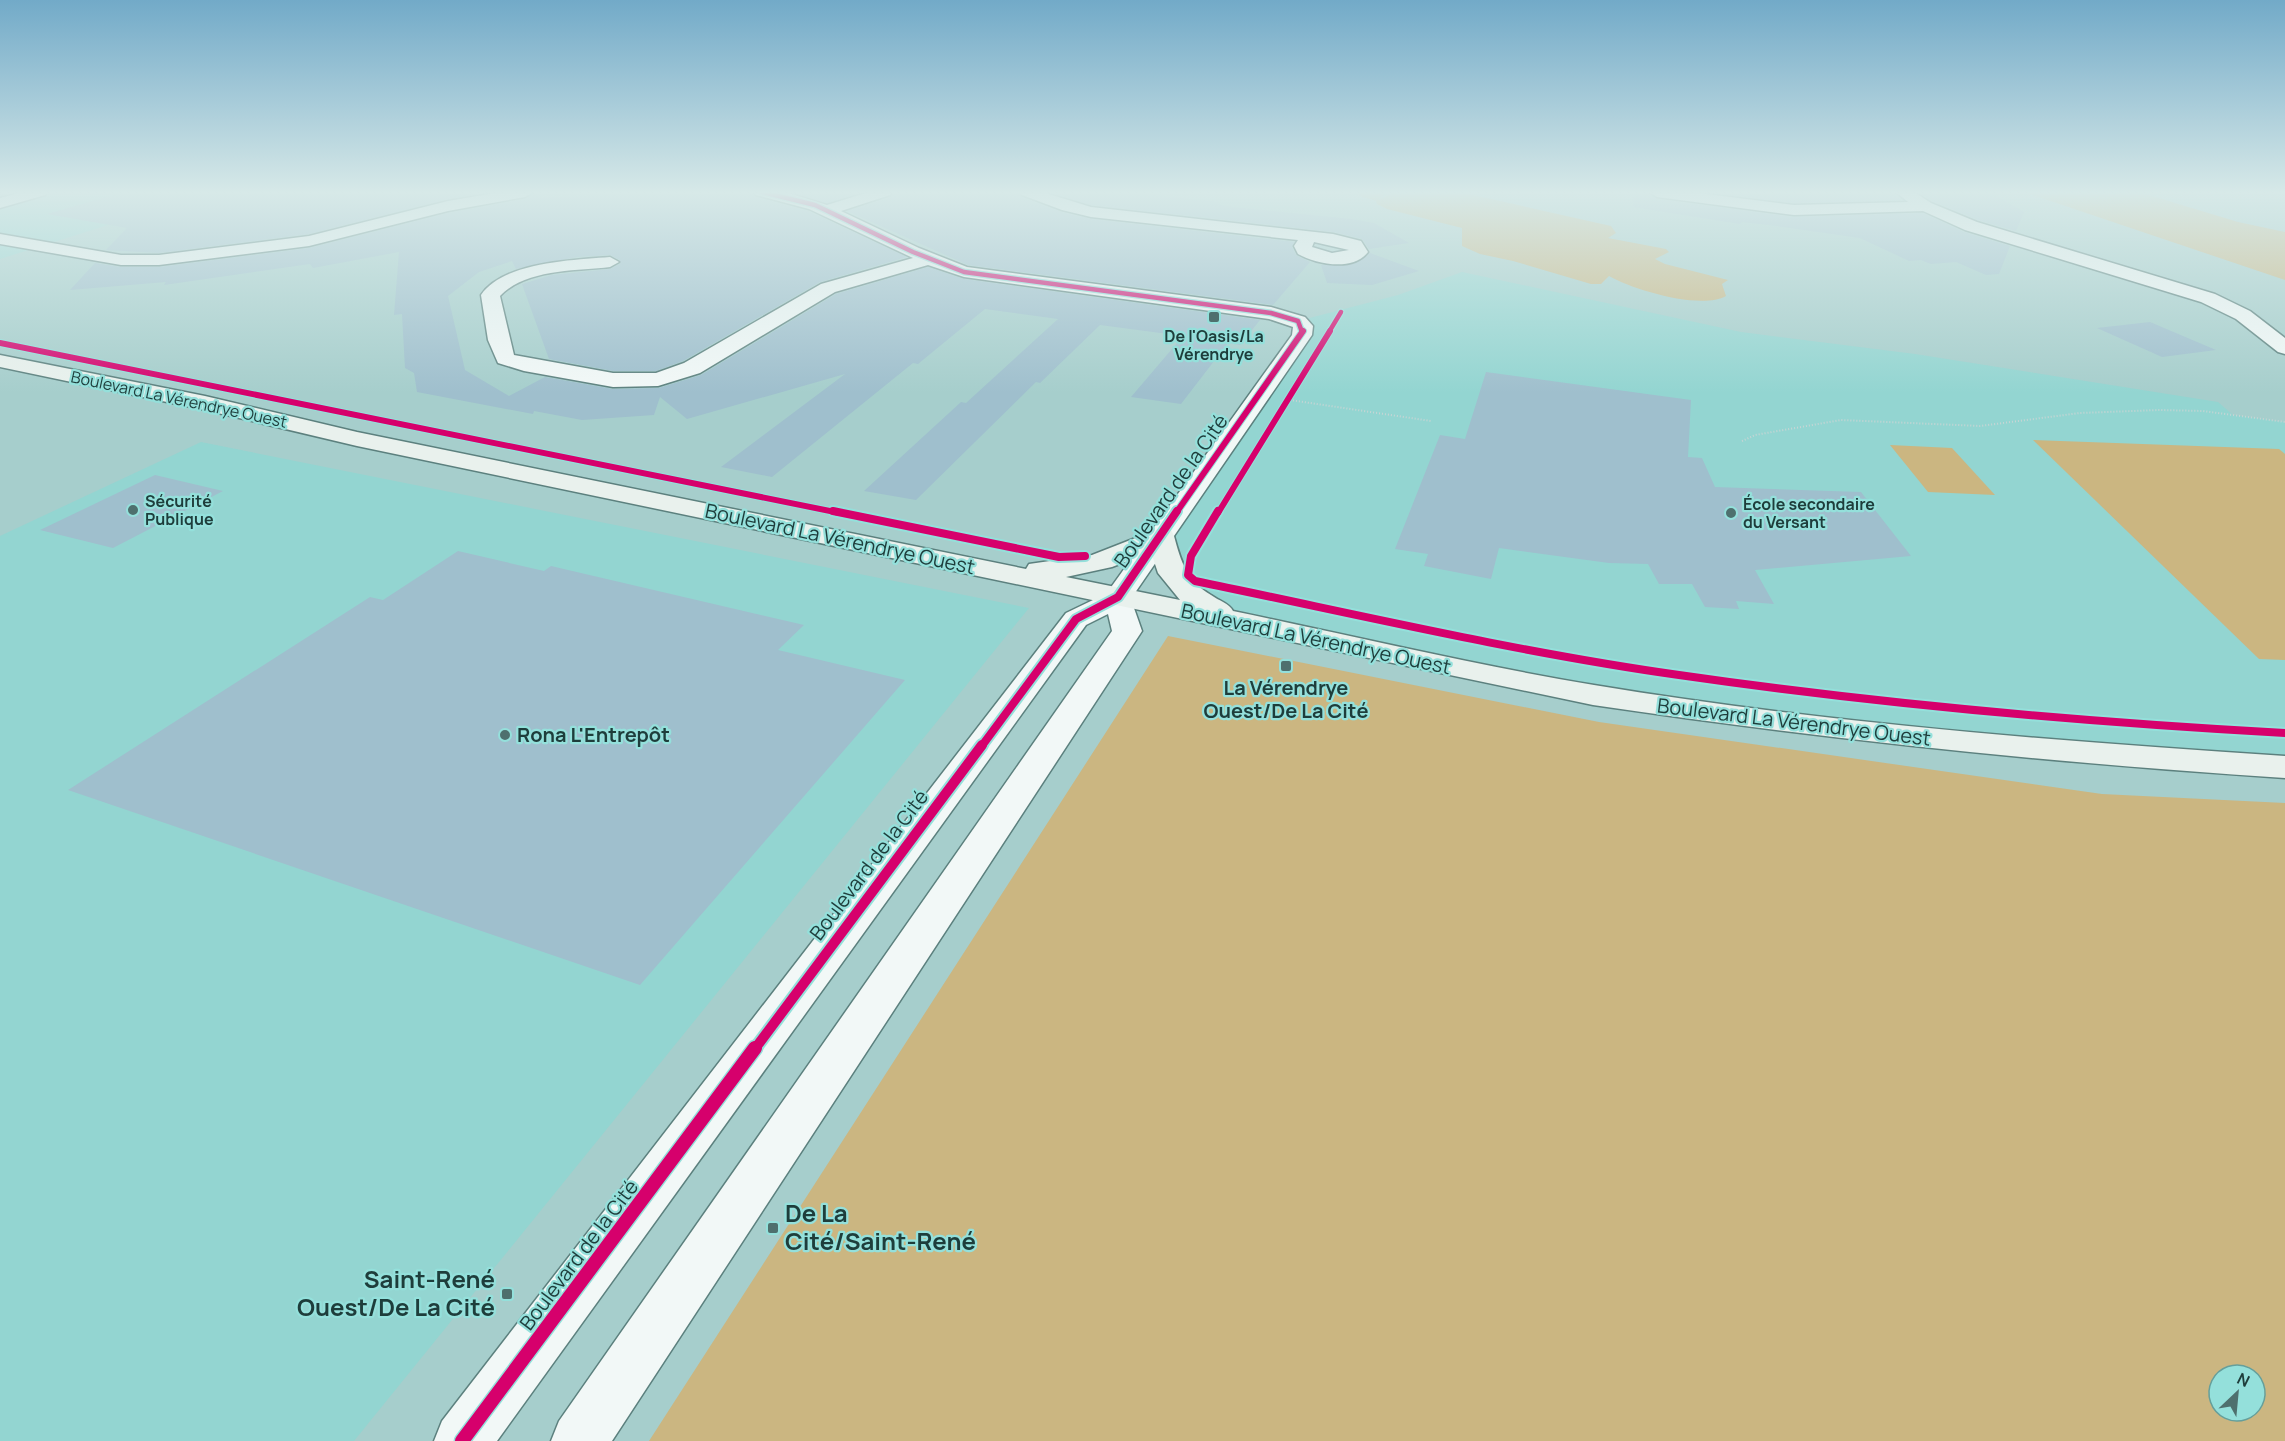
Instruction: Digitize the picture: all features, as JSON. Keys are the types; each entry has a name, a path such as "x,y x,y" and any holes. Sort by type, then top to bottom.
{"main road":[{"name":"Boulevard La Vérendrye Ouest","path":"0,361 205,403 357,439 1593,694 1784,723 2066,753 2285,767"},
{"name":"Boulevard La Vérendrye Ouest","path":"0,377 357,439"},
{"path":"982,569 1078,568 1123,556 1161,536 1167,566 1182,588 1211,607 1260,627"}],"street":[{"path":"124,259 155,259"},
{"path":"610,262 532,274 506,282 493,290 490,295 498,340 505,359 524,365 613,380 658,380 692,368 828,288 929,259"},
{"name":"Boulevard de la Cité","path":"462,1441 1076,619 1118,597 1302,335 1303,326 1298,321 1271,313 978,275 931,259"},
{"path":"2080,259 2193,292 2243,315 2285,348"},
{"name":"Boulevard de la Cité","path":"579,1441 1127,632 1118,597"}],"path":[{"path":"1281,409 1293,390"},
{"path":"1287,399 1431,421"},
{"path":"1742,441 1755,435 1841,420 1980,426 2080,413 2159,410 2203,411 2285,422"}],"shaded area":[{"path":"1505,259 1655,259 1665,264 1728,280 1722,284 1726,296 1715,300 1684,300 1634,287 1609,276 1601,284 1591,284"},
{"path":"2223,259 2285,259 2285,280"},
{"name":"École secondaire du Versant","path":"1462,272 1741,332 1915,354 2218,402 2233,415 2285,422 2285,767 1696,710 1211,607 1161,536 1302,335 1298,321 1398,295"},
{"path":"2033,440 2279,449 2285,454 2285,660 2259,659"},
{"path":"201,442 1029,608 354,1441 0,1441 0,536"},
{"path":"1890,445 1952,448 1995,495 1928,492"},
{"path":"1168,636 1599,722 2102,794 2285,803 2285,1441 649,1441"}],"building":[{"path":"220,259 360,259 313,268 310,264 164,285 166,282 70,290 95,263 121,267 159,267"},
{"path":"398,259 566,259 516,269 512,261 479,272 448,296 465,370 509,396 545,377 613,389 659,388 701,375 836,294 928,267 964,279 1260,320 1240,345 1228,343 1181,404 1131,397 1183,336 1100,325 1040,383 1036,382 916,500 864,491 961,402 966,403 1058,319 985,309 918,364 913,363 772,477 721,467 845,374 687,419 660,397 654,415 582,420 534,411 533,414 417,392 414,373 405,368 402,314 394,315"},
{"path":"899,259 820,282 683,361 656,371 613,371 549,359 522,284 552,275 610,269 620,264 620,260"},
{"path":"955,259 1304,259 1310,262 1273,305 968,265"},
{"path":"1361,259 1387,259 1419,271 1372,285 1327,283 1321,265 1354,264"},
{"path":"1905,259 2005,259 1999,274 1986,275 1956,262 1931,264 1921,260"},
{"path":"2150,322 2216,350 2162,357 2097,328"},
{"path":"1486,372 1691,400 1688,457 1702,458 1715,487 1861,492 1911,556 1755,570 1774,604 1736,601 1739,609 1705,607 1692,584 1659,584 1648,564 1609,563 1499,548 1491,579 1424,566 1428,554 1395,549 1440,435 1465,439"},
{"name":"Sécurité Publique","path":"155,475 223,491 113,548 40,530"},
{"name":"Rona L'Entrepôt","path":"458,551 544,571 551,566 804,625 778,650 905,680 640,985 68,790 370,597 383,600"}],"cycle path":[{"path":"462,1441 1076,619 1118,597 1303,330 1298,321 1271,313 964,272 929,259"},
{"path":"1341,312 1191,556 1188,575 1195,581 1494,642 1677,675 1917,705 2135,725 2285,733"},
{"path":"0,343 1059,557 1085,556"}],"place":[{"name":"De l'Oasis/La Vérendrye","path":"1214,317"},
{"name":"Sécurité Publique","path":"133,510"},
{"name":"École secondaire du Versant","path":"1731,513"},
{"name":"La Vérendrye Ouest/De La Cité","path":"1286,666"},
{"name":"Rona L'Entrepôt","path":"505,735"},
{"name":"De La Cité/Saint-René","path":"773,1228"},
{"name":"Saint-René Ouest/De La Cité","path":"507,1294"}]}
